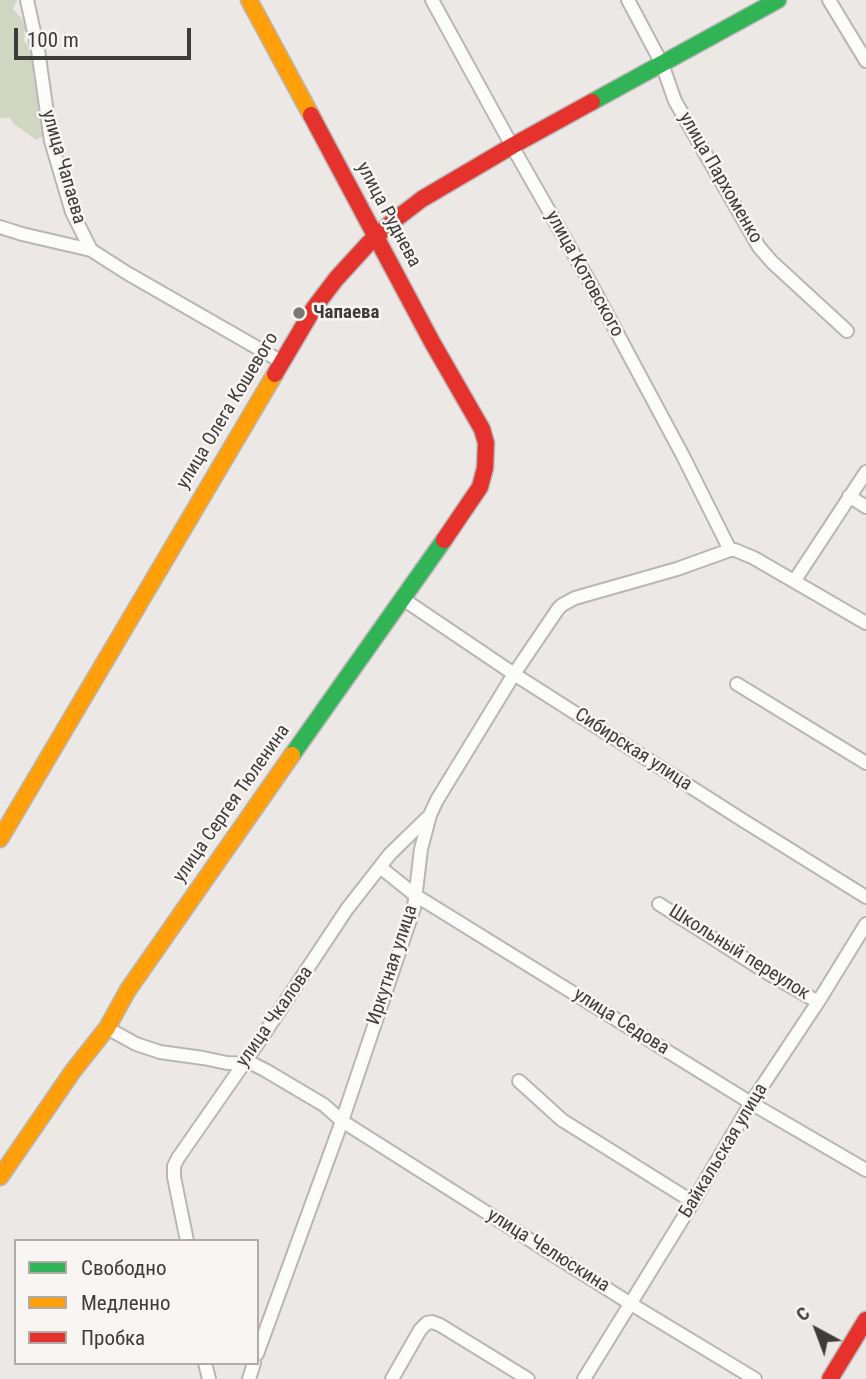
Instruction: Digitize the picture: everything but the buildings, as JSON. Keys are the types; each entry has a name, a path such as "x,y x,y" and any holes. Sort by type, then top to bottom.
{"street":[{"name":"улица Чапаева","path":"27,0 38,50 51,141 72,212 91,250"},
{"name":"улица Руднева","path":"249,0 432,342 482,429 486,450"},
{"name":"улица Котовского","path":"432,0 606,313 730,550"},
{"name":"улица Пархоменко","path":"628,0 662,64 675,101 759,247 780,270 847,331"},
{"name":"улица Олега Кошевого","path":"0,839 282,362 324,293 352,260 392,222 422,200 512,146 778,0"},
{"path":"829,0 866,61"},
{"name":"улица Чапаева","path":"0,227 91,250 282,362"},
{"name":"улица Сергея Тюленина","path":"0,1177 73,1071 107,1028 121,1002 167,934 480,488 486,450"},
{"path":"795,580 866,472"},
{"path":"849,496 866,507"},
{"path":"730,550 746,553 866,623"},
{"name":"Иркутная улица","path":"259,1349 342,1121 414,908 421,849 437,800 514,674 558,609 567,602 604,589 677,569 730,550"},
{"name":"Сибирская улица","path":"403,599 514,674 866,897"},
{"path":"737,684 866,763"},
{"name":"улица Чкалова","path":"187,1239 174,1166 347,909 395,848 430,815"},
{"name":"улица Седова","path":"380,867 415,895 866,1170"},
{"name":"Школьный переулок","path":"659,904 818,1002"},
{"name":"Байкальская улица","path":"584,1379 751,1102 866,924"},
{"name":"улица Челюскина","path":"107,1028 136,1044 160,1052 255,1065 265,1070 324,1105 342,1121 631,1304 755,1379"},
{"path":"519,1081 562,1120 693,1202"},
{"path":"831,1379 866,1320"},
{"path":"391,1379 420,1330 427,1323 436,1323 528,1379"}],"green space":[{"path":"0,0 17,0 13,9 23,20 24,41 33,61 43,136 36,140 10,118 0,118"}],"traffic: fast":[{"path":"592,102 778,0"},
{"path":"292,755 444,540"}],"traffic: slow":[{"path":"249,0 311,115"},
{"path":"0,839 275,374"},
{"path":"0,1177 73,1071 107,1028 128,990 292,755"}],"traffic: jam":[{"path":"275,374 314,308 336,279 392,222 422,199 592,102"},
{"path":"311,115 432,342 482,429 486,443 485,468 480,487 444,540"},
{"path":"830,1379 866,1320"}],"place":[{"name":"Чапаева","path":"299,313"}]}
